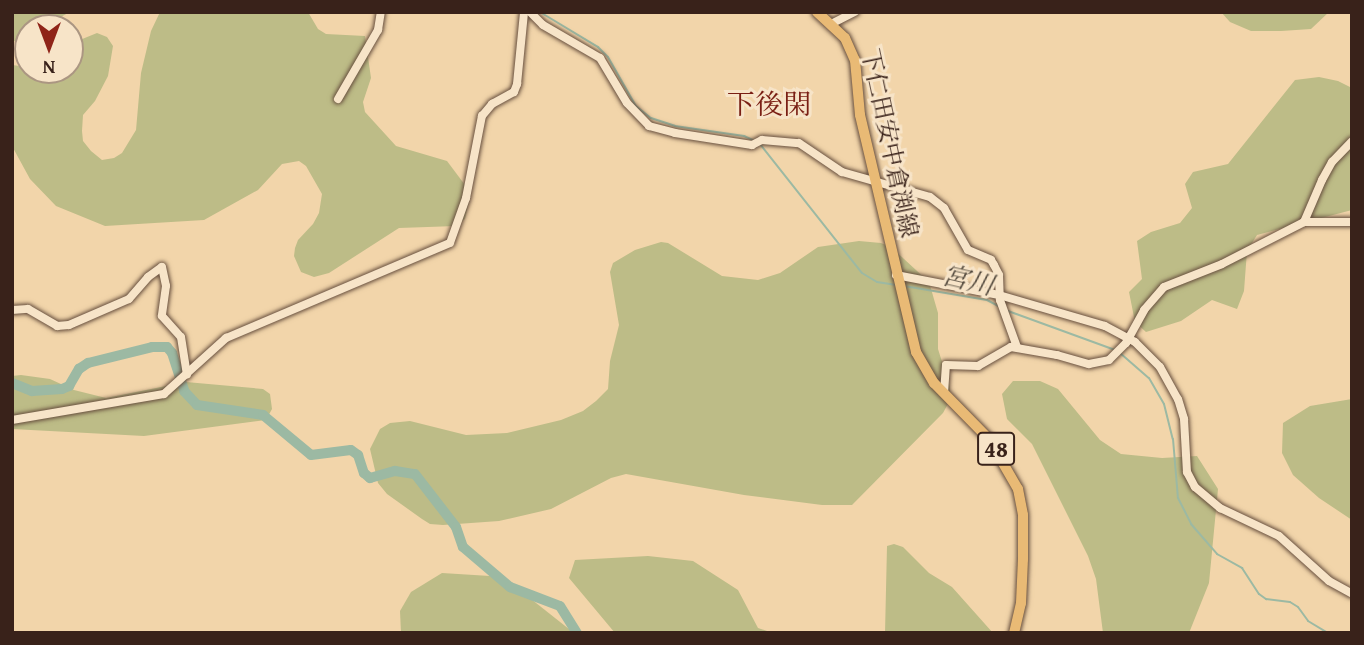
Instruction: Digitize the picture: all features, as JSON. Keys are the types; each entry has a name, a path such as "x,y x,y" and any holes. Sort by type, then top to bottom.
{"main road":[{"name":"下仁田安中倉渕線","path":"817,12 845,38 855,60 860,115 897,282 920,363 933,383 989,439 1018,489 1023,515 1023,559 1021,603 1013,633"}],"street":[{"path":"338,99 378,30 381,12"},
{"path":"12,420 164,394 216,345 243,329 450,243 466,198 482,116 492,104 514,92 517,84 524,12"},
{"path":"530,12 543,25 600,58 628,103 649,126 674,133 758,142 799,143 831,167 930,197 944,208 968,250 995,265 999,275 1000,297 1009,317 1010,333 1017,347"},
{"path":"831,24 855,12"},
{"path":"1304,222 1332,162 1352,141"},
{"path":"944,393 946,365 978,366 1006,349 1017,347 1027,352 1057,355 1089,364 1109,360 1118,353 1144,310 1164,287 1222,264 1304,222 1352,222"},
{"path":"12,310 28,309 57,327 69,326 129,299 148,277 162,267 166,286 162,316 181,337 187,375"},
{"path":"897,282 1000,297 1105,326 1127,340 1154,360 1174,390 1184,419 1187,472 1195,487 1220,508 1279,536 1329,581 1352,594"}],"shaded area":[{"path":"12,12 70,12 14,14 12,42"},
{"path":"160,12 308,12 318,29 326,34 365,36 371,78 363,102 365,112 396,146 447,161 471,193 465,219 456,226 399,228 329,273 314,277 301,272 294,256 298,240 319,213 322,194 306,166 299,161 282,164 258,190 204,220 105,226 56,206 30,179 12,146 12,65 14,84 84,84 84,38 97,33 107,37 113,46 108,76 95,101 83,115 82,131 83,141 91,151 102,160 114,158 122,153 136,130 141,73 151,31"},
{"path":"1221,12 1329,12 1311,29 1251,31 1230,22"},
{"path":"1319,77 1338,81 1352,88 1352,210 1257,235 1247,251 1244,291 1237,309 1212,300 1181,321 1146,332 1135,322 1129,292 1142,279 1137,241 1151,232 1180,223 1192,208 1185,184 1193,172 1228,164 1295,80"},
{"path":"859,241 891,247 929,282 938,313 938,349 950,387 949,402 943,413 852,505 822,505 744,495 626,474 611,478 551,509 499,521 443,525 430,524 422,519 387,494 378,483 370,449 380,429 390,423 410,421 466,435 507,433 561,420 583,411 596,401 608,389 610,361 619,325 610,272 613,263 635,250 661,242 668,243 722,276 758,280 780,273 818,247"},
{"path":"12,376 50,379 74,390 106,398 186,382 263,389 270,394 272,409 266,420 144,436 12,429"},
{"path":"1013,381 1040,381 1058,389 1100,440 1121,454 1162,458 1197,456 1218,489 1209,583 1189,633 1103,633 1096,579 1088,556 1032,444 1007,419 1002,394"},
{"path":"1352,399 1352,520 1319,498 1293,475 1282,453 1283,423 1310,406"},
{"path":"894,544 903,547 929,573 952,587 993,633 885,633 887,546"},
{"path":"648,556 693,561 738,590 758,628 773,633 615,633 569,578 575,560"},
{"path":"442,573 490,576 531,599 574,633 401,633 400,611 411,592"}],"waterway":[{"name":"宮川","path":"540,12 598,47 608,57 636,106 651,118 675,126 744,136 755,141"},
{"name":"宮川","path":"760,144 862,273 877,282 895,285"},
{"name":"宮川","path":"904,286 987,300 1000,307"},
{"name":"宮川","path":"1008,311 1115,350"},
{"path":"12,383 32,391 62,389 69,386 79,369 88,363 152,347 167,347 172,353 184,391 197,405 263,415 311,455 351,450 358,455 364,473 370,478 395,471 415,474 456,527 463,547 510,587 560,606 577,633"},
{"name":"宮川","path":"1120,353 1149,378 1164,404 1173,439 1178,498 1191,524 1217,554 1242,568 1259,594 1266,599 1290,602 1298,607 1308,621 1328,633"}],"district":[{"name":"下後閑","path":"769,104"}]}
